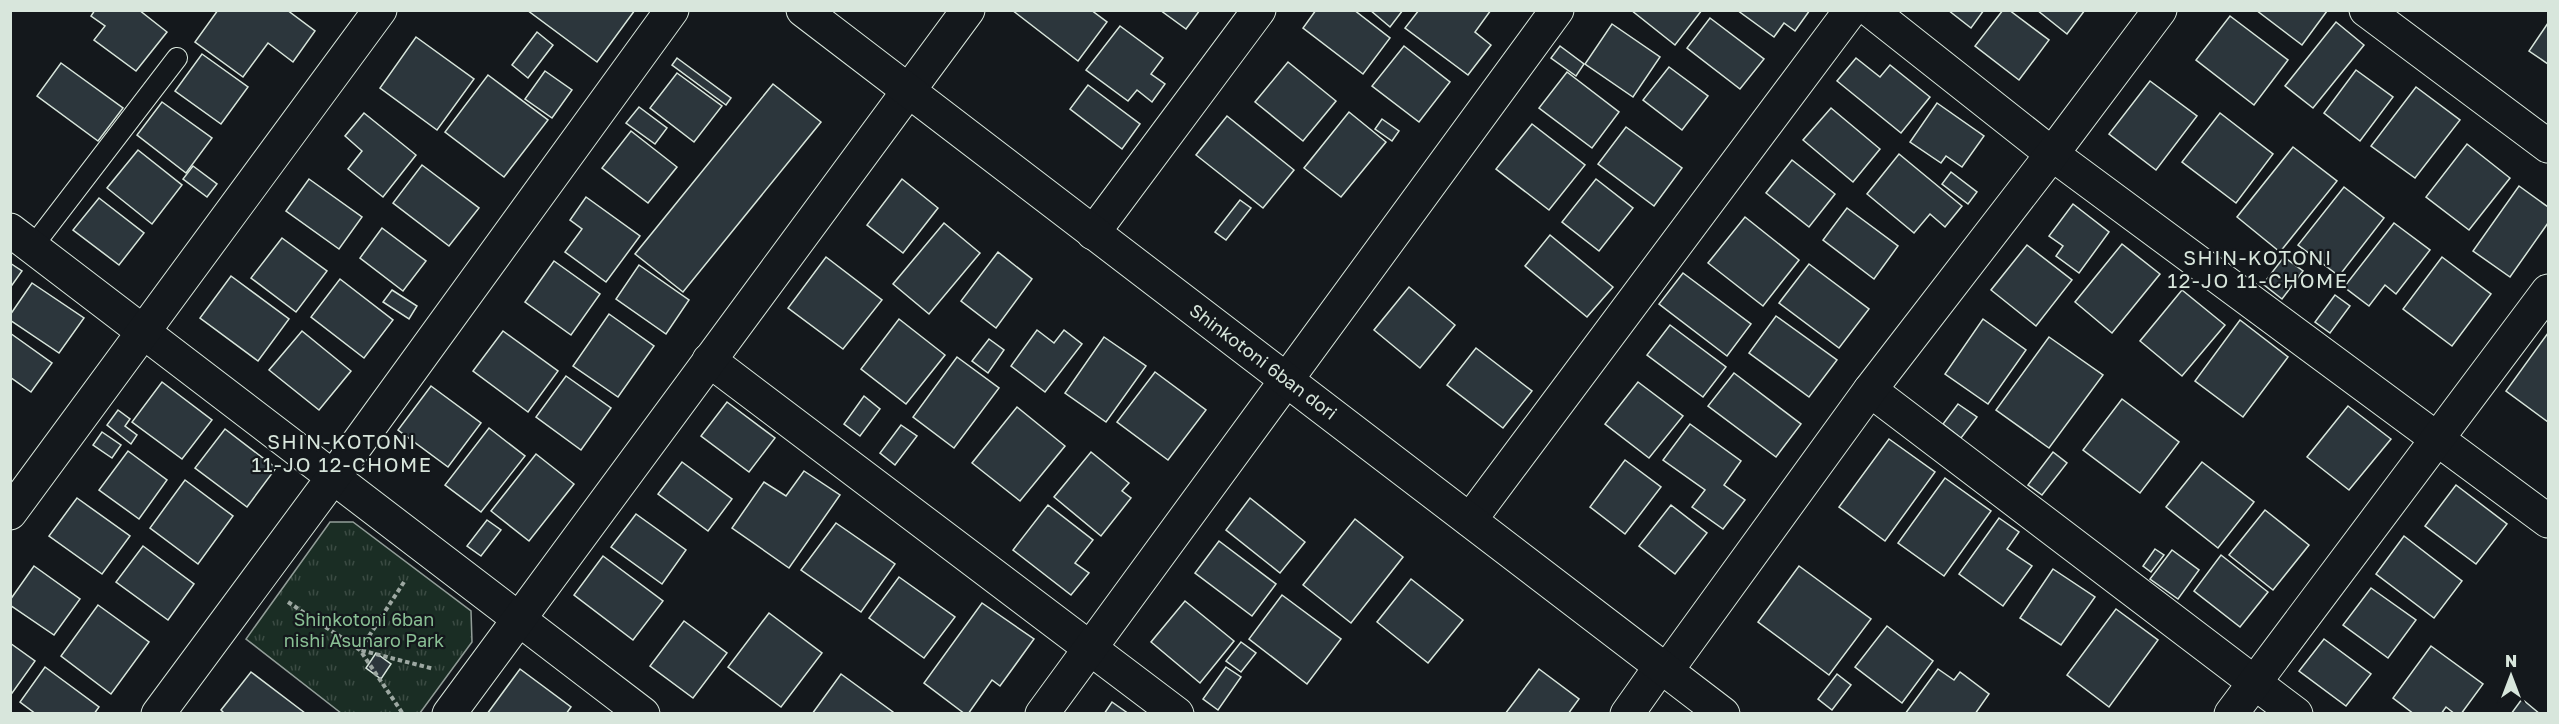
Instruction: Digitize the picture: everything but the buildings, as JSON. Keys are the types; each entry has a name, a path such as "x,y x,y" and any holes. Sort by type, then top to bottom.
{"street":[{"path":"10,513 380,10"},
{"path":"158,714 334,476 672,10"},
{"name":"Shinkotoni 6ban dori","path":"803,10 1723,714"},
{"path":"449,714 968,10"},
{"path":"1094,232 1259,10"},
{"path":"1042,714 1557,10"},
{"path":"1470,520 1851,10"},
{"path":"1870,10 2052,154 2548,521"},
{"path":"1627,714 1664,668 1870,390 2160,10"},
{"path":"2366,10 2548,146"},
{"path":"22,238 643,714"},
{"path":"2231,714 2548,291"},
{"path":"709,360 1176,714"},
{"path":"1870,390 2296,714"}],"lane":[{"path":"22,238 177,58"}],"path":[{"path":"360,650 405,581"},
{"path":"284,600 360,650 443,671"},
{"path":"360,650 403,714"}],"green space":[{"name":"Shinkotoni 6ban nishi Asunaro Park","path":"330,522 353,522 471,611 472,642 420,713 341,713 246,639"}],"district":[{"name":"SHIN-KOTONI 12-JO 11-CHOME","path":"2258,270"},
{"name":"SHIN-KOTONI 11-JO 12-CHOME","path":"342,454"}]}
